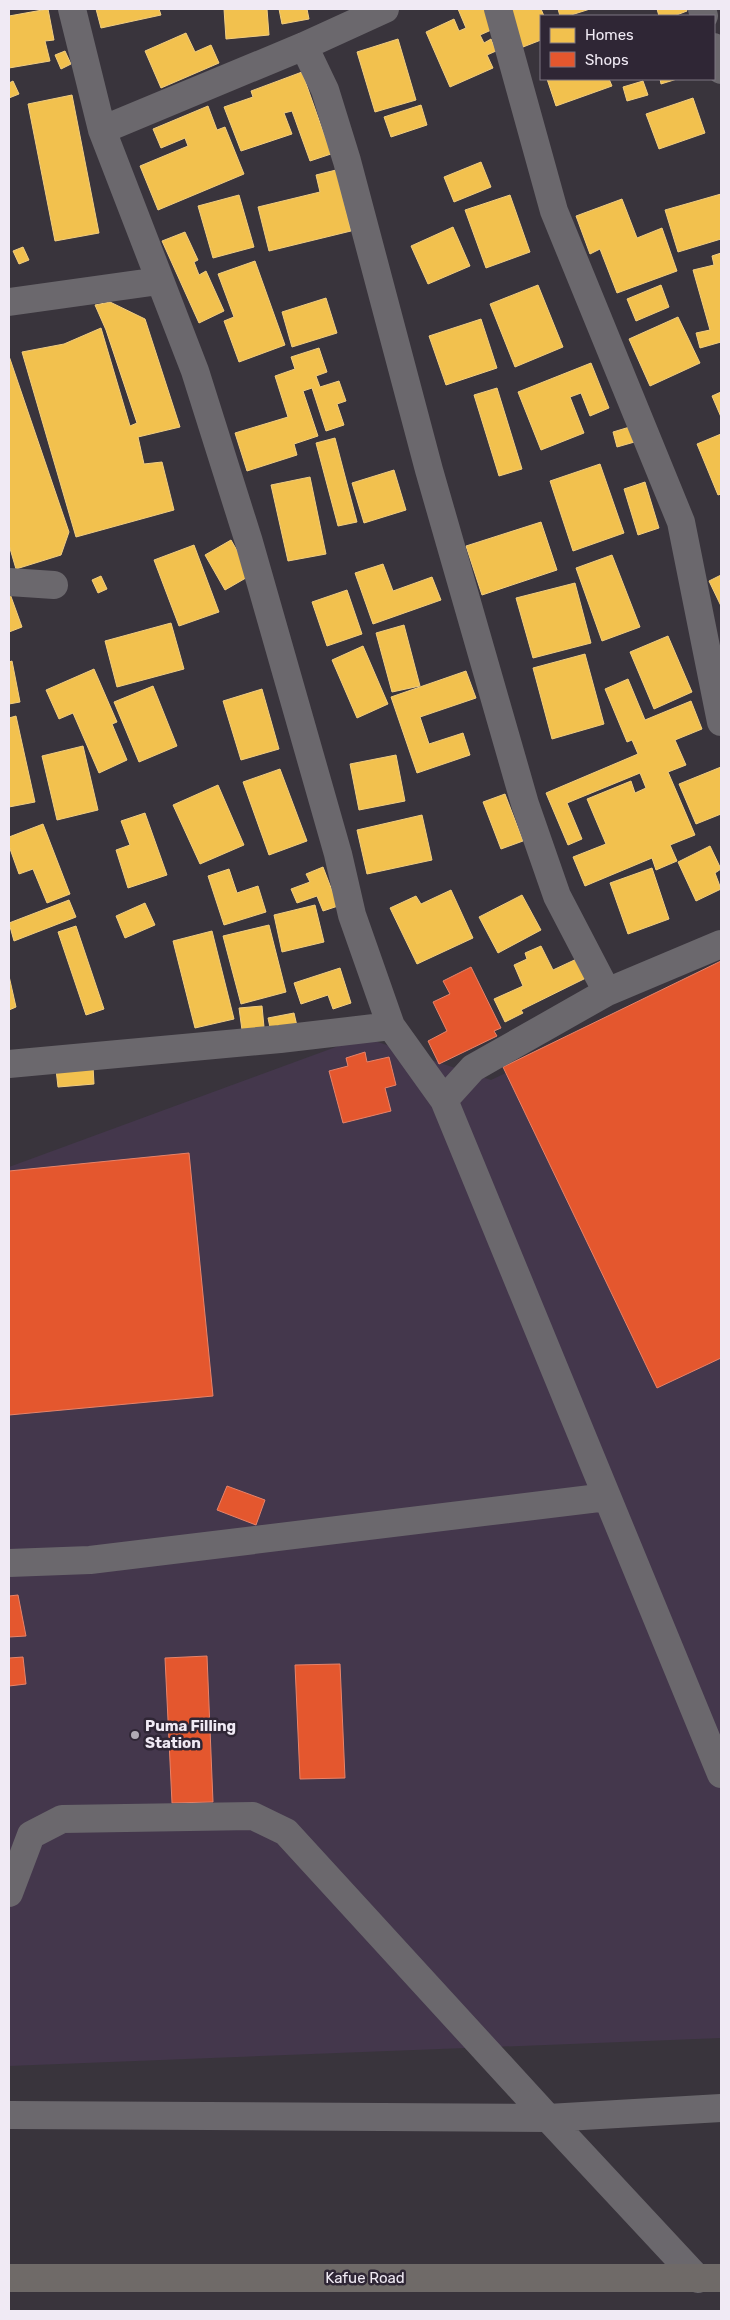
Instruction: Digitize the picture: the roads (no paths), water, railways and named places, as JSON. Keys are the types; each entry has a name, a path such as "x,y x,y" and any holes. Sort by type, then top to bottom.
{"main road":[{"name":"Kafue Road","path":"9,2278 710,2278"}],"street":[{"path":"72,9 102,130 195,371 249,542 338,854 352,915 391,1026 444,1100 721,1774"},
{"path":"102,130 304,46 385,9"},
{"path":"498,9 554,211 681,522 721,722"},
{"path":"304,46 326,90 347,161 429,470 525,804 557,896 607,992"},
{"path":"715,49 721,70"},
{"path":"9,302 159,281"},
{"path":"9,582 54,585"},
{"path":"444,1100 473,1068 607,992 721,944"},
{"path":"9,1064 280,1040 391,1026"},
{"path":"9,1562 90,1560 607,1496"},
{"path":"9,1893 31,1835 62,1819 254,1816 286,1832 548,2118 710,2278"},
{"path":"9,2115 548,2118 721,2108"}],"place":[{"name":"Puma Filling Station","path":"135,1735"}]}
